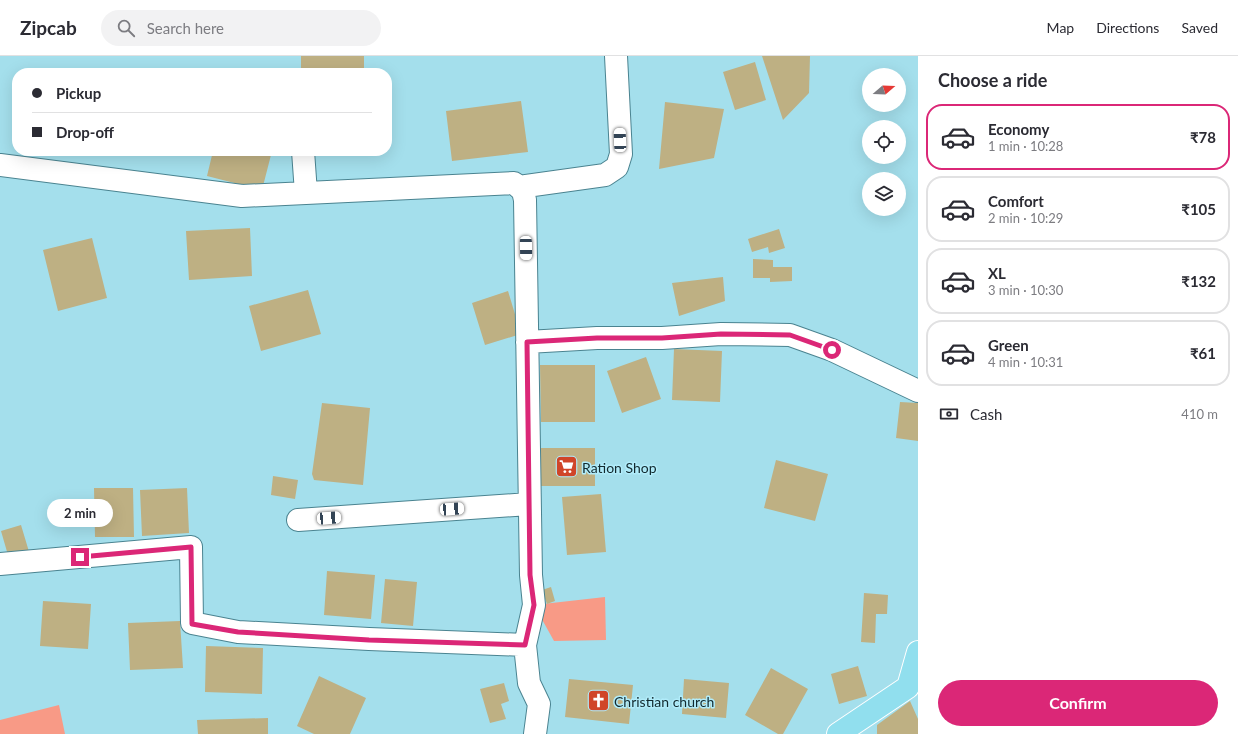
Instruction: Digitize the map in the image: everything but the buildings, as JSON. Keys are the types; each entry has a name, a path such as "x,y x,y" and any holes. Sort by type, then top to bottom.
{"main road":[{"path":"838,734 908,687 918,652"}],"street":[{"path":"519,188 605,175 617,168 621,154 616,56"},
{"path":"302,156 306,193"},
{"path":"0,165 242,196 514,183 523,190 525,200 530,575 534,605 525,645 529,683 539,704 535,734"},
{"path":"527,342 597,338 662,338 721,334 790,335 832,350 918,391"},
{"path":"298,520 529,504"},
{"path":"0,564 191,547 192,624 246,632 369,640 525,645"}],"shaded area":[{"path":"605,597 606,640 554,641 534,605"},
{"path":"59,705 65,734 0,734 0,720"}],"place":[{"name":"Ration Shop","path":"566,467"},
{"name":"Christian church","path":"599,701"}],"route":[{"path":"80,557 191,547 192,624 238,632 369,640 525,645 534,605 530,575 527,342 597,338 662,338 721,334 790,335 832,350"}]}
